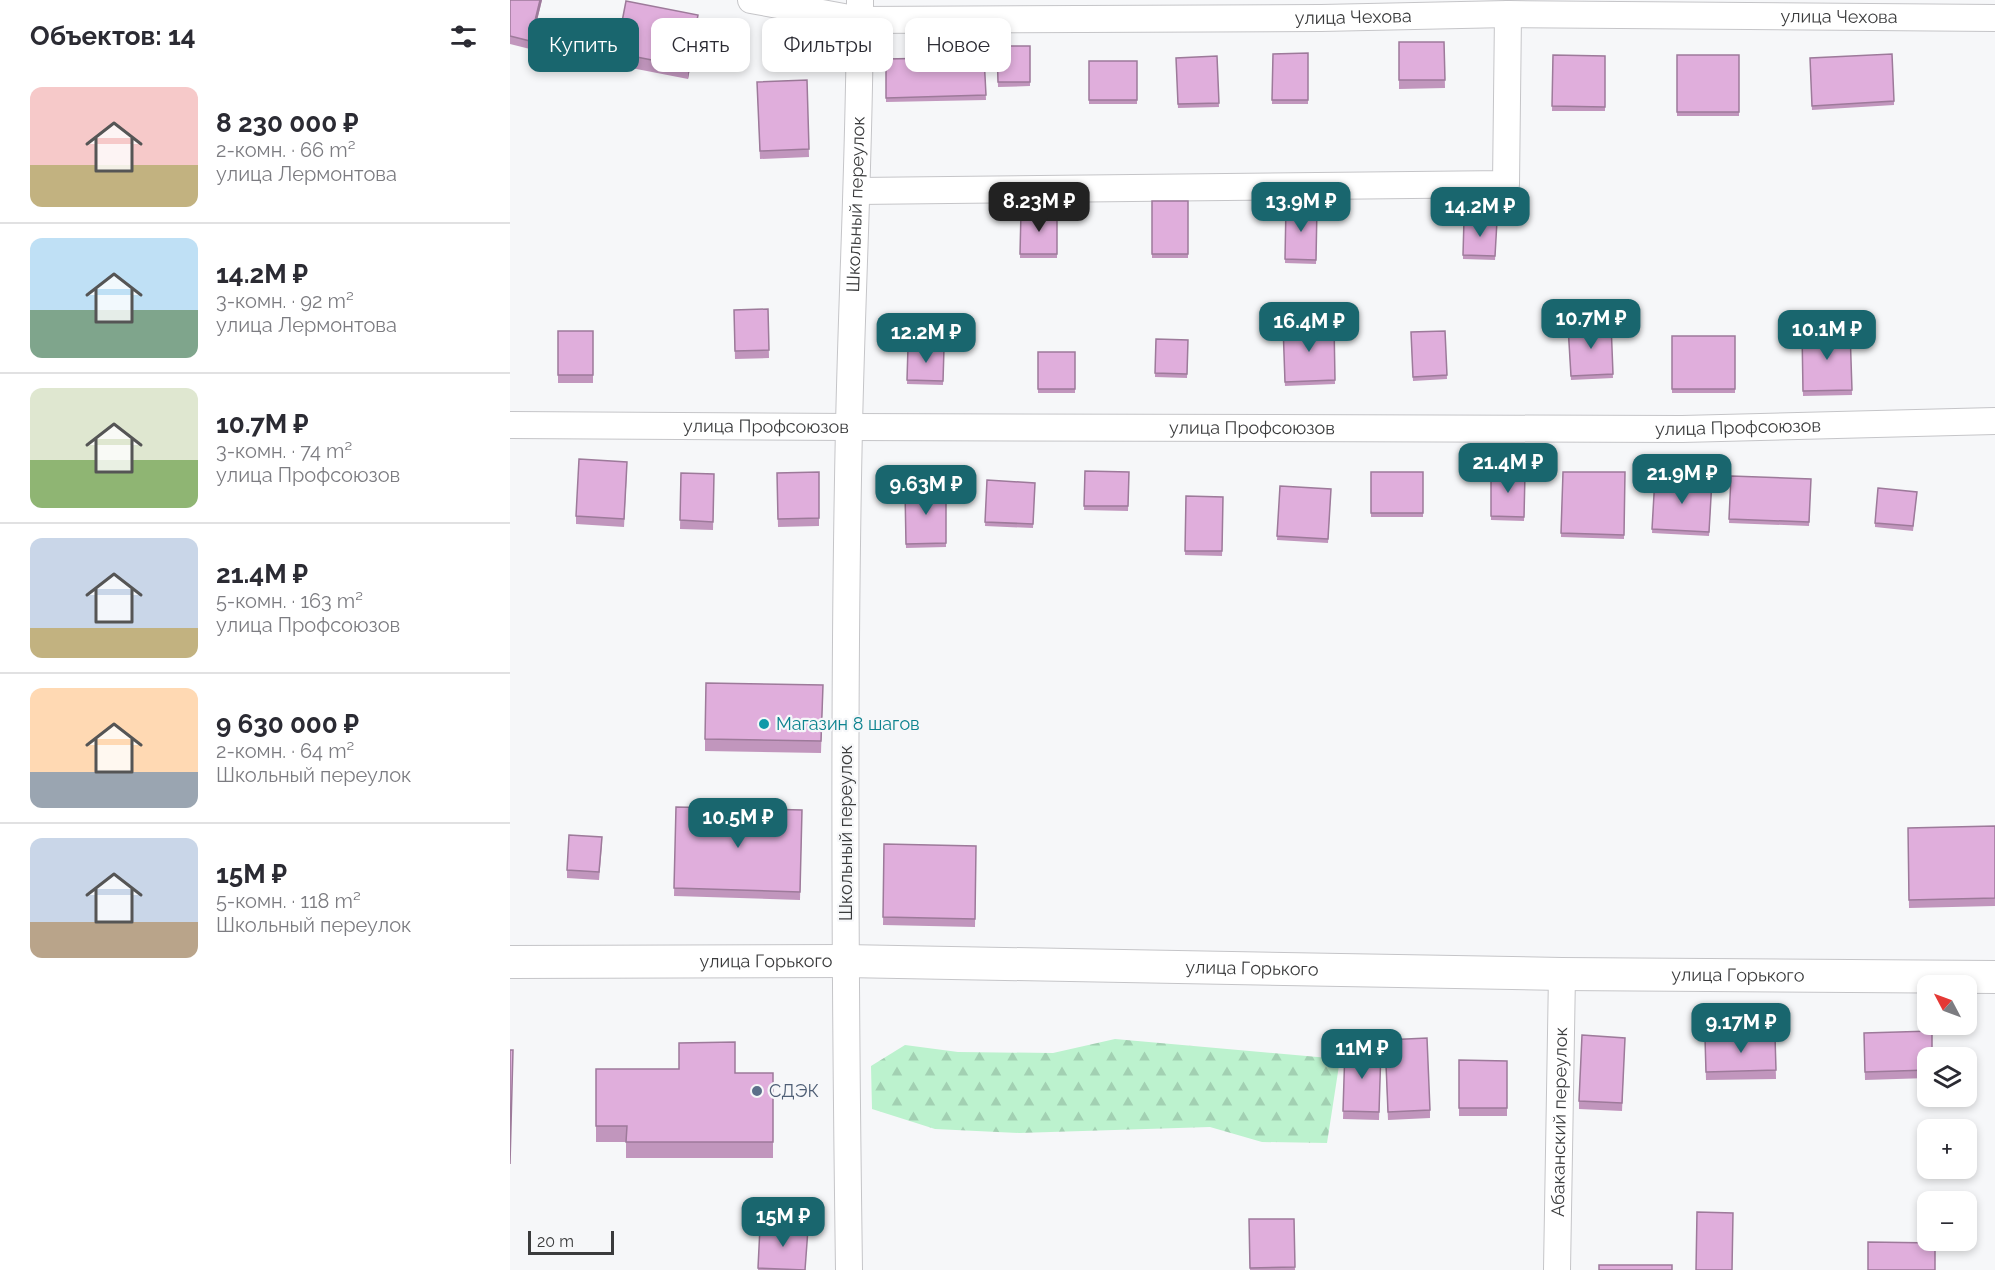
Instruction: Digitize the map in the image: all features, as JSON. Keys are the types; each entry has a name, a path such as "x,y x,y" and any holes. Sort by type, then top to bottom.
{"street":[{"name":"улица Чехова","path":"751,0 860,10 1321,18 1508,14 1995,18"},
{"name":"Школьный переулок","path":"849,1270 845,962 849,427 860,10"},
{"path":"857,191 1506,184 1508,14"},
{"name":"улица Профсоюзов","path":"510,425 1682,429 1995,421"},
{"name":"улица Горького","path":"510,962 845,962 1562,974 1995,977"},
{"name":"Абаканский переулок","path":"1557,1270 1562,974"}],"green space":[{"path":"1115,1039 1340,1059 1327,1143 1262,1142 1210,1127 1019,1133 935,1129 872,1109 871,1066 905,1045 958,1052 1053,1053"}],"building":[{"path":"510,0 540,0 536,18 528,18 528,40 510,36"},
{"path":"626,1 698,15 697,18 651,18 651,60 639,57 639,18 623,18"},
{"path":"1399,42 1444,42 1445,80 1399,80"},
{"path":"1011,46 1030,46 1030,82 998,82 998,72 1011,72"},
{"path":"1308,53 1308,100 1272,100 1273,54"},
{"path":"1892,54 1894,101 1812,106 1810,58"},
{"path":"1553,55 1605,56 1605,107 1552,106"},
{"path":"1677,55 1739,55 1739,112 1677,112"},
{"path":"1217,56 1219,103 1178,104 1176,58"},
{"path":"893,59 905,59 905,72 985,72 986,95 886,98 886,72 893,72"},
{"path":"1089,61 1137,61 1137,100 1089,100"},
{"path":"807,80 809,149 760,151 757,82"},
{"path":"1152,201 1188,201 1188,254 1152,254"},
{"path":"1286,206 1317,207 1316,260 1285,259"},
{"path":"1021,212 1057,212 1057,254 1020,254"},
{"path":"1464,219 1497,221 1495,256 1463,255"},
{"path":"768,309 769,350 735,351 734,310"},
{"path":"1611,323 1613,374 1571,376 1568,326"},
{"path":"1334,324 1335,380 1285,382 1283,325"},
{"path":"1850,330 1852,390 1803,391 1802,331"},
{"path":"558,331 593,331 593,375 558,375"},
{"path":"1445,331 1447,375 1413,377 1411,332"},
{"path":"1672,336 1735,336 1735,389 1672,389"},
{"path":"1156,339 1188,340 1187,374 1155,373"},
{"path":"908,347 944,348 943,381 907,380"},
{"path":"1038,352 1075,352 1075,389 1038,389"},
{"path":"579,459 627,462 624,519 576,516"},
{"path":"1085,471 1129,472 1128,506 1084,506"},
{"path":"819,472 819,518 778,519 777,473"},
{"path":"1371,472 1423,472 1423,513 1371,513"},
{"path":"1491,472 1525,473 1524,517 1491,516"},
{"path":"1563,472 1625,472 1624,535 1561,533"},
{"path":"681,473 714,474 713,522 680,520"},
{"path":"1731,476 1811,479 1809,522 1729,519"},
{"path":"1655,477 1712,480 1709,532 1652,529"},
{"path":"987,480 1035,483 1033,524 985,522"},
{"path":"1280,486 1331,489 1328,539 1277,536"},
{"path":"1878,488 1917,492 1913,526 1875,523"},
{"path":"946,489 946,543 906,544 905,490"},
{"path":"1186,496 1223,497 1222,551 1185,551"},
{"name":"Магазин 8 шагов","path":"706,683 823,685 821,741 705,739"},
{"path":"676,807 802,810 800,892 674,888"},
{"path":"1995,826 1995,898 1909,900 1908,828"},
{"path":"569,835 602,837 599,872 567,870"},
{"path":"884,844 976,846 975,919 883,917"},
{"path":"1917,1031 1917,1035 1932,1035 1932,1047 1917,1047 1917,1070 1865,1072 1864,1033"},
{"path":"1582,1035 1625,1038 1622,1103 1579,1101"},
{"path":"1775,1036 1776,1070 1706,1072 1705,1038"},
{"path":"1427,1038 1430,1110 1388,1112 1385,1040"},
{"path":"735,1042 735,1073 773,1073 773,1142 626,1142 627,1126 596,1126 596,1069 679,1069 679,1043"},
{"path":"1345,1048 1381,1049 1379,1112 1343,1111"},
{"path":"510,1050 513,1050 510,1164"},
{"path":"1459,1060 1507,1061 1507,1108 1459,1108"},
{"path":"1697,1212 1733,1213 1732,1270 1696,1270"},
{"path":"1249,1219 1294,1219 1295,1267 1250,1268"},
{"path":"760,1227 808,1229 805,1270 758,1268"},
{"path":"1868,1242 1917,1243 1917,1251 1935,1251 1935,1270 1868,1270"},
{"path":"1599,1265 1672,1265 1672,1270 1599,1270"}],"place":[{"name":"Магазин 8 шагов","path":"764,724"},
{"name":"СДЭК","path":"757,1091"}]}
